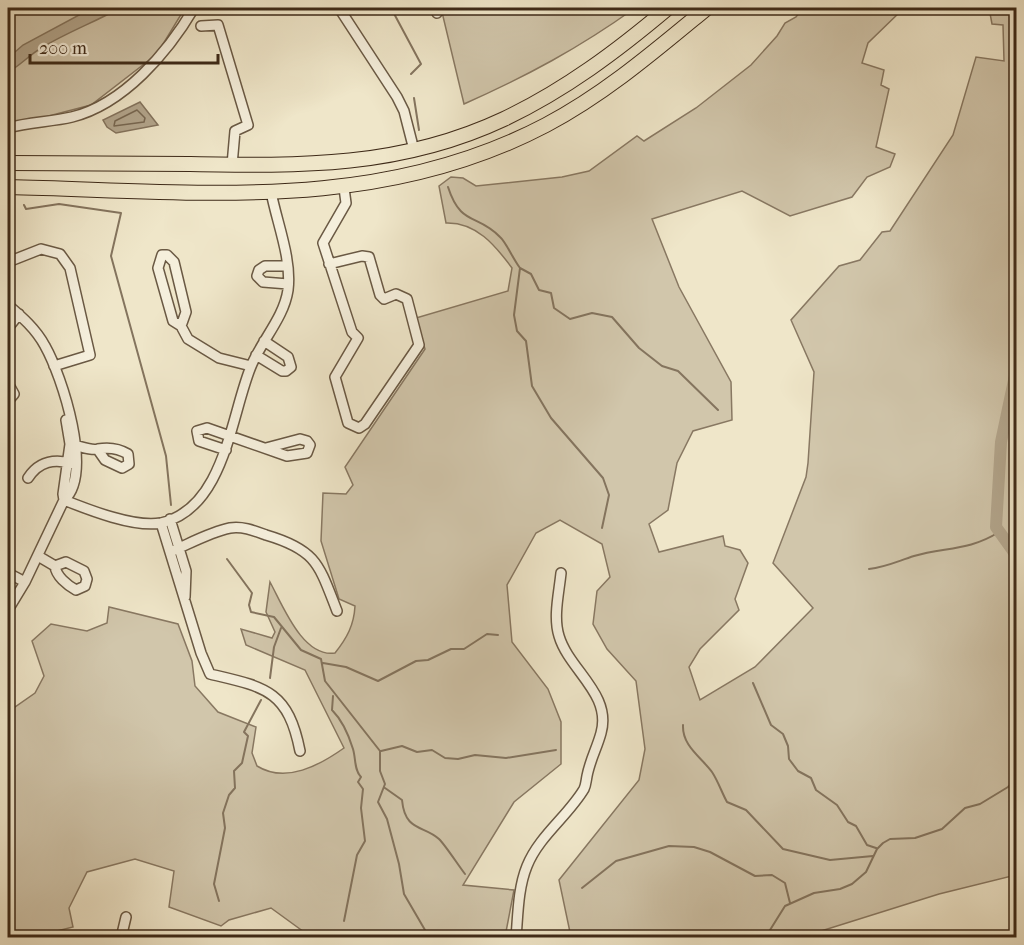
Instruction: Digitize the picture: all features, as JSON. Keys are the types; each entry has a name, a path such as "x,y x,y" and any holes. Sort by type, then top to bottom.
{"highway":[{"path":"8,162 316,165 361,161 414,150 482,128 545,98 609,56 668,8 684,27"},
{"path":"8,187 271,192 344,188 431,171 507,144 548,124 595,95 707,8"}],"street":[{"path":"8,128 73,117 101,105 146,72 170,44 194,8"},
{"path":"339,8 397,96 404,111 414,150"},
{"path":"201,26 218,25 248,125 235,131 232,165"},
{"path":"329,264 362,256 369,257 380,295 384,299 396,294 407,299 419,345 365,424 359,428 348,423 335,377 358,338 352,332 329,264 323,243 346,203 344,188"},
{"path":"64,501 99,513 146,523 165,521 181,514 212,480 232,436 251,366 283,307 288,284 287,266 271,192"},
{"path":"8,261 41,249 60,254 70,268 90,356 54,366"},
{"path":"181,326 186,312 174,262 168,255 162,255 158,268 171,318 181,326 188,339 219,358 251,366"},
{"path":"287,266 265,266 259,270 257,276 263,282 288,284"},
{"path":"8,306 19,314 40,337 54,366 65,404 73,445 73,485 26,582 8,610"},
{"path":"8,328 19,314"},
{"path":"256,356 282,371 291,367 288,357 264,341"},
{"path":"8,383 14,394 8,401"},
{"path":"226,450 199,441 198,431 207,428 266,448"},
{"path":"73,445 98,450"},
{"path":"28,478 35,467 44,462 73,464"},
{"path":"165,521 174,550 186,571 185,603 210,674 259,685 271,691 289,711 300,751"},
{"path":"174,550 234,528 248,529 293,543 312,558 321,572 338,611"},
{"path":"38,556 56,566"},
{"path":"8,573 26,582"},
{"path":"516,938 521,884 527,865 535,850 585,787 590,759 602,732 603,715 598,698 567,655 558,635 561,573"},
{"path":"121,938 126,917"}],"shaded area":[{"path":"8,8 185,8 157,54 91,105 8,124"},
{"path":"441,8 635,8 594,36 552,60 464,104"},
{"path":"803,8 904,8 868,43 862,63 884,70 881,85 889,89 876,147 895,154 890,167 867,177 852,197 790,216 742,191 652,219 679,287 731,382 732,420 693,431 677,463 668,510 649,524 659,552 723,536 725,546 740,550 748,563 735,599 739,610 700,649 689,667 700,700 755,667 813,608 773,563 806,477 808,463 814,372 791,320 839,266 860,260 882,232 890,231 953,135 976,57 1004,61 1003,25 992,24 989,8 1016,8 1016,875 939,894 802,937 571,937 559,880 639,780 645,749 636,681 607,649 593,624 597,591 610,577 602,544 560,520 536,533 507,585 512,642 548,689 561,722 561,764 514,802 463,885 514,890 505,937 311,937 271,908 229,920 221,926 169,907 174,871 135,859 87,872 69,908 73,927 33,937 8,938 8,712 35,693 44,676 32,641 51,624 87,631 107,623 109,607 178,624 192,661 195,686 218,712 256,727 252,753 257,766 268,771 291,773 314,766 344,748 305,670 246,645 241,629 272,638 275,632 266,612 270,582 295,628 304,639 313,647 324,652 335,653 349,631 355,606 339,599 321,541 323,493 346,494 353,485 345,467 425,349 416,318 508,291 512,268 484,236 467,226 446,223 439,186 451,177 463,178 476,186 562,177 589,171 637,136 644,141 696,108 751,65 777,36 785,23 796,17"}],"water":[{"path":"92,8 120,8 38,50 8,72 8,58 23,45"},
{"path":"140,102 158,125 116,133 107,127 103,120"}],"waterway":[{"path":"391,8 421,64 411,74"},
{"path":"414,98 419,130"},
{"path":"448,187 458,208 500,237 520,268 514,315 517,331 526,341 532,386 551,418 603,478 609,495 602,528"},
{"path":"24,205 26,209 59,204 121,213 111,256 166,456 171,505"},
{"path":"520,268 531,274 539,290 551,293 554,308 570,319 592,313 612,317 639,348 662,366 678,371 718,410"},
{"path":"1016,371 1001,442 996,527 1016,555"},
{"path":"869,569 925,553 967,546 999,532"},
{"path":"227,559 252,593 249,605 251,612 274,617 301,650 321,659 325,681 380,751 380,771 385,784 378,802 387,819 404,894 425,930"},
{"path":"270,678 274,647 281,628"},
{"path":"323,663 346,667 378,681 416,661 428,660 451,649 464,649 487,634 498,635"},
{"path":"753,683 771,725 783,734 788,746 789,759 798,771 811,778 816,790 837,805 848,822 856,826 867,845 876,848"},
{"path":"333,696 332,710 342,723 349,739 356,768 361,777 358,782 363,789 361,808 365,841 357,855 344,921"},
{"path":"219,901 214,884 225,828 223,813 229,795 235,788 234,771 242,763 248,736 244,732 261,700"},
{"path":"683,725 689,745 712,772 727,802 746,810 783,849 830,860 873,856"},
{"path":"381,751 402,746 417,752 432,750 445,758 458,759 475,755 506,758 556,750"},
{"path":"765,938 785,906 814,893 840,889 852,884 866,872 877,849 883,843 890,839 915,838 942,829 965,808 980,804 1008,787 1016,779"},
{"path":"385,788 402,800 407,818 411,823 439,839 465,874"},
{"path":"582,888 616,861 669,846 694,847 710,852 755,876 772,875 785,883 790,903"}]}
